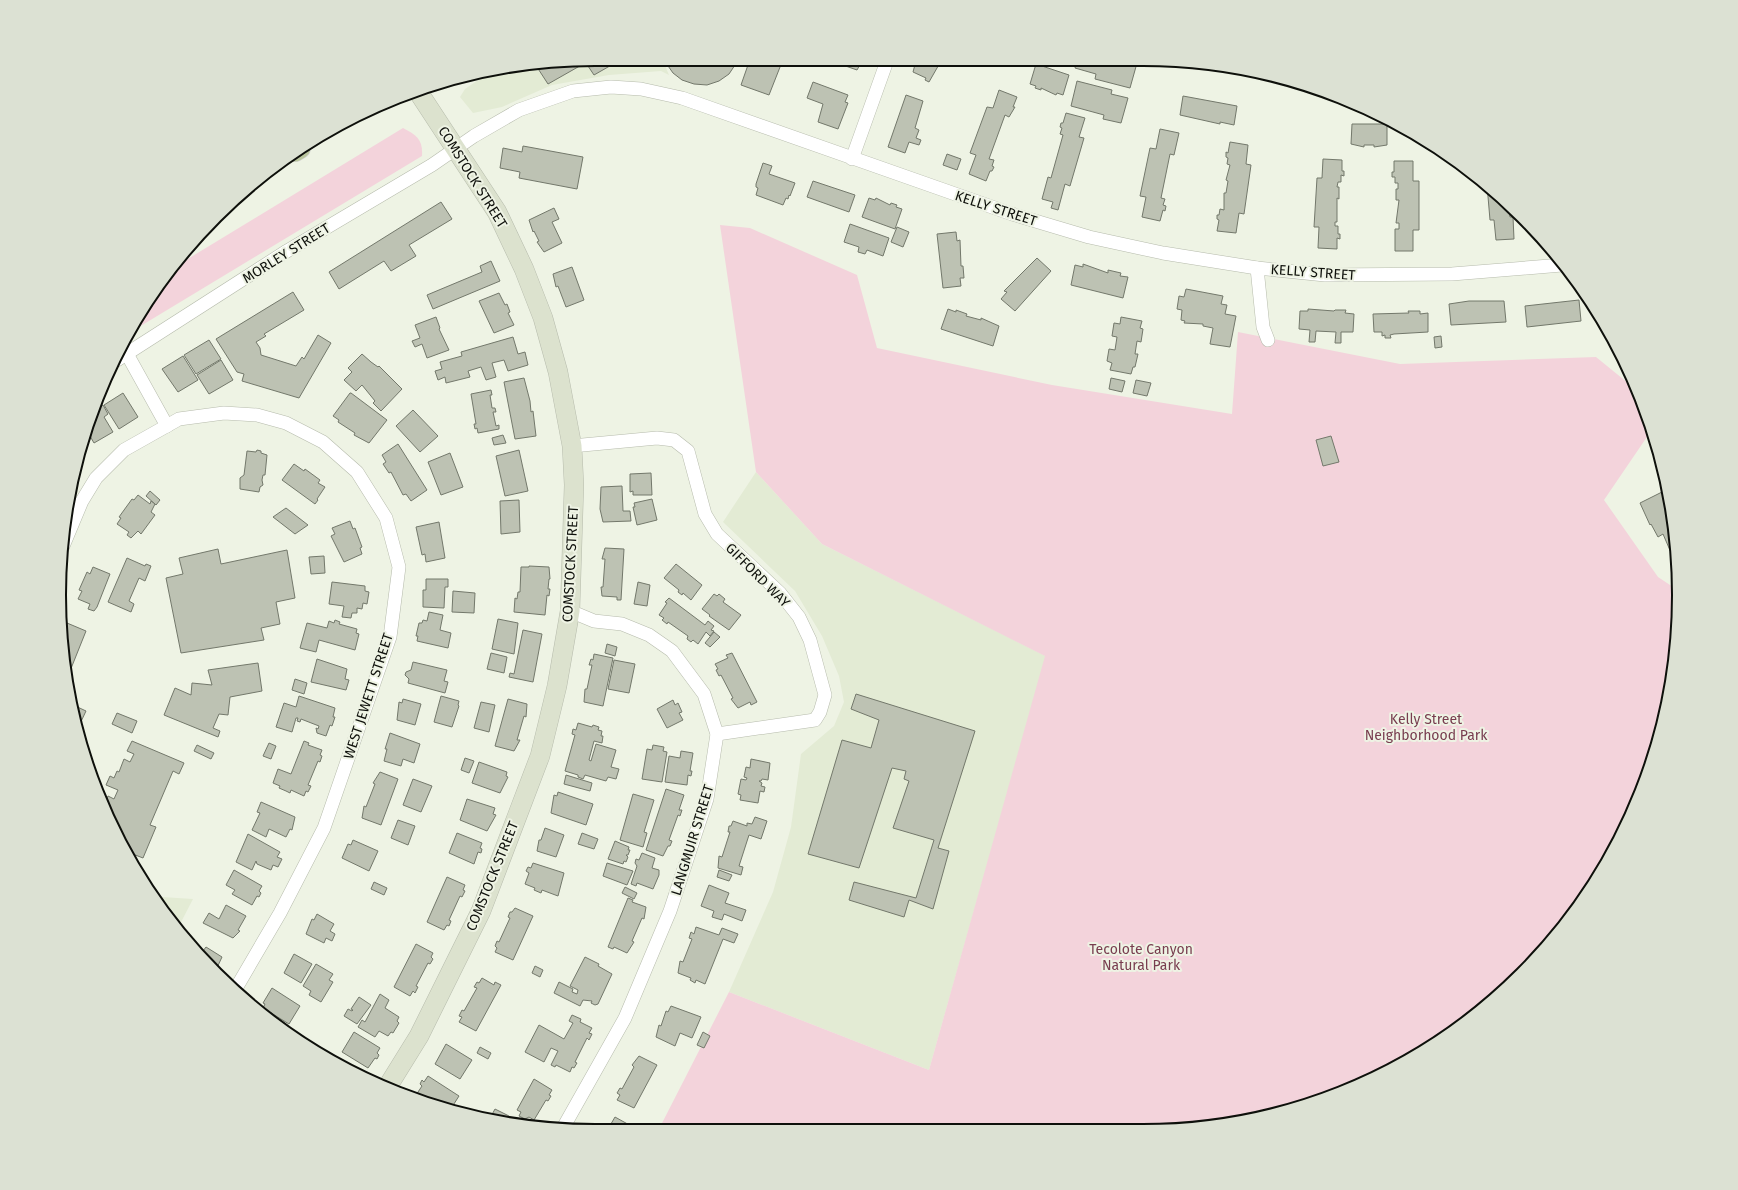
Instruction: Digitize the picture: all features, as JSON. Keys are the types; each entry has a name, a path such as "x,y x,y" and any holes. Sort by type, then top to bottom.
{"street":[{"path":"852,159 885,66"},
{"name":"KELLY STREET","path":"456,148 519,110 573,92 612,87 641,89 682,98 1012,214 1089,237 1163,253 1257,268 1325,275 1404,276 1452,274 1557,265"},
{"name":"COMSTOCK STREET","path":"390,1083 419,1036 481,910 540,756 556,686 570,611 574,485 572,446 556,365 543,318 524,269 497,212 421,96"},
{"name":"MORLEY STREET","path":"124,356 287,251 432,165 456,148"},
{"path":"1257,268 1263,328 1268,340"},
{"path":"123,358 167,426"},
{"name":"WEST JEWETT STREET","path":"71,528 82,502 96,478 124,450 180,420 224,413 257,415 286,423 323,442 356,472 386,518 399,567 390,636 324,828 280,913 238,986"},
{"name":"GIFFORD WAY","path":"572,446 657,438 674,440 688,451 705,514 717,534 780,593 799,617 810,640 825,694 820,712 815,720 717,734"},
{"name":"LANGMUIR STREET","path":"566,1123 625,1018 670,911 707,800 717,734 704,694 672,651 649,635 622,624 594,620 570,611"}],"shaded area":[{"path":"665,66 669,75 661,71 609,75 552,85 502,107 473,113 460,97 465,89 480,79 492,76 560,67"},
{"path":"756,472 822,544 1046,656 929,1070 729,992 773,892 791,827 801,754 834,726 844,702 839,676 822,636 795,591 723,522"},
{"path":"160,896 162,897 193,899 180,924"}],"green space":[{"path":"403,128 412,133 420,142 422,156 139,327 155,301 185,261"},
{"path":"720,225 750,228 857,275 877,348 1052,385 1232,414 1238,332 1400,364 1596,357 1627,382 1647,436 1604,500 1658,577 1672,586 1671,630 1662,698 1644,765 1632,797 1617,829 1601,860 1583,889 1541,944 1517,969 1492,993 1437,1035 1408,1053 1377,1069 1345,1084 1313,1096 1246,1114 1178,1123 662,1124 729,992 929,1070 1045,656 822,544 756,472"}],"building":[{"path":"579,66 548,84 539,70"},
{"path":"588,66 610,66 594,75"},
{"path":"668,66 734,66 729,74 719,81 707,85 694,84 682,80 673,73"},
{"path":"748,66 780,66 769,95 741,85"},
{"path":"846,66 859,66 857,70"},
{"path":"915,66 938,66 929,82 925,80 926,78 913,72"},
{"path":"1035,66 1042,66 1069,75 1063,95 1057,93 1056,95 1041,88 1041,90 1035,88 1036,86 1030,84"},
{"path":"1075,66 1136,66 1130,88 1095,79 1096,74 1075,68"},
{"path":"1077,81 1112,90 1111,94 1128,98 1121,123 1103,119 1104,115 1071,106"},
{"path":"813,82 848,95 845,102 848,103 838,129 818,122 823,104 807,98"},
{"path":"999,90 1017,97 1013,107 1015,107 1009,117 1005,115 989,159 994,160 992,166 994,167 992,171 990,171 986,181 969,174 976,155 970,153 987,107 993,108"},
{"path":"906,95 923,101 915,128 919,130 916,138 921,140 919,145 909,142 905,153 888,147"},
{"path":"1183,96 1237,106 1234,125 1220,122 1220,124 1180,115"},
{"path":"1066,113 1085,118 1079,137 1084,138 1070,186 1065,184 1058,210 1051,208 1053,202 1042,199 1048,177 1051,178 1063,135 1060,134 1062,128 1060,127"},
{"path":"1352,124 1383,124 1387,126 1387,145 1374,147 1374,145 1364,145 1364,147 1351,144"},
{"path":"1160,129 1179,133 1174,155 1170,154 1161,198 1165,199 1163,205 1166,206 1165,211 1163,210 1160,221 1142,217 1146,197 1140,196 1150,148 1156,149"},
{"path":"1230,142 1248,145 1246,164 1251,165 1244,214 1239,213 1236,233 1217,231 1219,220 1217,219 1217,215 1219,215 1220,209 1224,210 1224,193 1226,193 1228,181 1226,180 1230,165 1227,164 1228,158 1226,157 1226,152 1228,153"},
{"path":"523,146 583,157 577,189 519,178 520,172 500,168 503,148 522,152"},
{"path":"947,154 961,159 957,170 943,165"},
{"path":"1323,159 1342,160 1342,171 1344,171 1344,176 1341,175 1341,182 1338,182 1337,187 1339,187 1339,199 1337,198 1337,222 1335,222 1335,226 1338,226 1338,234 1340,234 1340,239 1337,238 1337,249 1318,248 1319,227 1314,227 1317,178 1322,178"},
{"path":"1394,161 1413,161 1413,181 1419,181 1419,230 1413,230 1413,251 1395,251 1395,229 1399,229 1399,223 1396,223 1399,200 1396,200 1396,189 1398,189 1398,183 1395,183 1395,177 1392,177 1392,172 1394,172"},
{"path":"763,163 772,166 769,174 795,183 790,196 789,195 788,199 786,198 783,205 756,195 758,188 756,187 756,184"},
{"path":"813,181 855,195 849,212 807,197"},
{"path":"1488,194 1509,214 1510,217 1513,217 1514,239 1496,240 1494,220 1490,220"},
{"path":"869,198 875,200 876,198 890,205 891,203 897,205 896,207 902,209 895,229 862,217"},
{"path":"441,202 452,219 409,245 416,256 391,271 384,261 339,289 329,272"},
{"path":"554,208 559,219 552,222 562,243 544,252 537,242 539,241 534,231 533,232 529,220"},
{"path":"850,224 889,238 883,256 867,250 865,254 858,252 859,247 844,242"},
{"path":"897,227 909,232 903,247 891,242"},
{"path":"956,232 957,241 960,240 961,266 963,266 964,278 960,278 961,286 943,288 937,234"},
{"path":"1037,258 1051,271 1015,311 1001,299 1007,292 1004,291"},
{"path":"491,261 500,281 433,309 427,295 482,272 480,266"},
{"path":"1083,264 1108,273 1108,270 1121,273 1120,276 1128,277 1123,298 1071,285 1075,265 1083,267"},
{"path":"572,267 584,300 566,307 558,286 556,287 553,274"},
{"path":"1186,289 1223,296 1221,304 1227,305 1225,314 1236,316 1230,347 1210,344 1213,328 1203,326 1203,324 1184,323 1185,321 1181,320 1182,310 1177,309 1179,296 1184,297"},
{"path":"293,292 304,310 264,334 266,336 256,342 260,348 261,355 296,366 302,357 304,359 318,335 331,343 299,398 242,381 244,374 237,372 216,339"},
{"path":"499,293 505,305 507,304 510,312 508,313 514,325 494,333 479,301"},
{"path":"1579,300 1581,321 1527,327 1525,306"},
{"path":"1469,301 1504,301 1506,322 1451,325 1449,304"},
{"path":"948,309 967,314 966,316 981,320 981,318 999,326 993,346 941,329"},
{"path":"1308,309 1334,311 1346,310 1345,313 1354,314 1353,332 1341,332 1341,343 1335,343 1336,332 1316,331 1315,342 1309,342 1310,330 1299,329 1300,311 1308,311"},
{"path":"1408,311 1420,311 1420,314 1428,313 1428,332 1394,334 1390,335 1391,338 1385,338 1385,335 1382,336 1382,332 1374,332 1373,314 1409,313"},
{"path":"436,317 440,328 439,329 449,350 427,358 422,344 415,347 412,341 420,338 415,325"},
{"path":"1121,317 1142,321 1140,328 1143,329 1141,342 1137,341 1135,354 1138,354 1135,367 1133,367 1131,374 1110,370 1112,363 1107,361 1109,349 1115,350 1117,337 1112,336 1114,323 1120,324"},
{"path":"1441,336 1442,347 1435,348 1434,337"},
{"path":"513,337 518,354 525,352 528,365 508,371 504,360 492,363 496,377 486,380 481,367 468,371 470,377 446,383 445,377 438,380 435,371 442,369 440,362 462,356 461,352"},
{"path":"209,340 221,359 196,374 184,355"},
{"path":"362,354 378,367 379,366 402,389 381,411 373,403 375,401 362,385 356,391 344,380 352,372 348,368"},
{"path":"183,356 198,380 178,392 162,369"},
{"path":"221,360 233,380 209,394 197,375"},
{"path":"524,378 530,401 531,412 533,411 536,436 515,439 504,382"},
{"path":"1111,378 1125,381 1122,392 1109,389"},
{"path":"1136,380 1151,383 1147,396 1133,393"},
{"path":"491,390 492,395 490,395 492,408 495,408 496,412 493,412 496,426 499,425 499,429 478,433 474,424 476,424 471,394"},
{"path":"123,393 138,417 119,429 104,405"},
{"path":"350,393 387,420 369,443 354,435 355,433 338,422 339,420 333,416"},
{"path":"103,405 108,414 104,417 113,432 94,443 90,437 101,406"},
{"path":"413,410 438,436 420,452 396,426"},
{"path":"503,435 506,443 494,445 492,438"},
{"path":"1331,436 1339,462 1323,466 1316,440"},
{"path":"398,444 427,490 411,501 406,494 403,495 391,472 389,473 383,464 386,462 382,455"},
{"path":"257,450 267,455 265,475 263,475 262,480 263,485 260,487 259,492 240,489 240,478 244,475 247,451 256,452"},
{"path":"519,450 528,491 505,496 496,456"},
{"path":"450,453 463,487 441,495 428,462"},
{"path":"294,464 304,471 305,469 320,480 318,483 325,487 315,504 282,480"},
{"path":"651,473 652,495 633,495 633,491 630,492 630,474"},
{"path":"622,486 623,511 630,511 631,521 603,522 600,509 601,487"},
{"path":"150,491 160,500 156,505 146,496"},
{"path":"1662,492 1670,550 1663,534 1658,537 1651,524 1650,525 1640,503"},
{"path":"138,495 150,504 151,501 155,504 151,512 155,515 141,534 138,531 131,538 127,535 129,532 117,524 121,518 119,517 132,499 134,500"},
{"path":"652,499 657,520 637,525 633,507 635,507 634,503"},
{"path":"519,500 520,532 501,534 500,501"},
{"path":"286,508 308,525 295,534 273,517"},
{"path":"350,521 353,529 355,528 362,547 360,548 362,554 344,562 331,536 335,534 332,528"},
{"path":"439,522 445,558 426,562 425,554 422,555 416,527"},
{"path":"605,548 624,549 621,600 617,600 617,597 602,596 601,587 603,587 605,559 602,559"},
{"path":"218,549 221,564 287,550 295,598 276,602 280,624 261,628 264,640 181,653 166,578 183,574 179,558"},
{"path":"324,556 325,573 311,574 309,557"},
{"path":"127,558 145,566 146,564 151,566 145,581 139,578 129,601 134,604 131,612 108,602"},
{"path":"676,564 702,585 691,600 683,593 682,595 678,592 679,590 664,578"},
{"path":"93,567 110,574 94,611 88,609 90,604 78,599 82,591 79,590 87,572 90,574"},
{"path":"521,567 549,567 550,579 548,589 550,589 549,596 547,595 545,615 514,612 515,598 517,599 518,592 520,592"},
{"path":"426,579 448,579 448,587 445,587 444,608 423,607 423,590 426,590"},
{"path":"332,582 365,586 365,591 369,592 367,604 363,603 362,609 357,608 357,613 352,613 351,618 342,617 344,606 329,604"},
{"path":"638,582 650,585 647,606 634,604"},
{"path":"453,591 475,593 474,613 452,612"},
{"path":"714,594 717,596 719,594 725,599 723,602 741,615 729,630 709,616 710,615 702,609"},
{"path":"669,598 705,625 708,621 714,626 711,630 714,631 710,636 706,632 698,644 693,640 691,642 687,639 688,636 668,622 667,624 662,620 664,618 659,615 667,603 665,602"},
{"path":"429,612 443,615 440,630 451,633 448,648 417,641 418,636 416,636 419,623 422,623 423,620 427,621"},
{"path":"498,619 518,623 514,654 492,649"},
{"path":"335,620 340,622 339,624 357,629 356,633 359,634 355,650 319,640 316,652 300,648 307,623 327,628 329,621 334,623"},
{"path":"67,624 86,631 71,667 67,630"},
{"path":"523,630 542,634 533,682 509,677 510,673 514,674"},
{"path":"714,632 720,637 710,647 705,643"},
{"path":"607,644 617,647 615,656 605,653"},
{"path":"491,653 507,657 504,673 487,669"},
{"path":"732,653 757,702 751,705 750,702 738,708 731,699 733,698 721,675 719,676 716,670 718,669 715,664 728,658 726,655"},
{"path":"594,654 613,658 603,706 584,702 585,689 587,689 592,665 589,665 591,659 593,660"},
{"path":"317,659 347,669 345,679 349,680 346,690 311,682"},
{"path":"614,660 635,664 629,693 608,689"},
{"path":"413,662 447,670 444,681 448,682 445,693 408,683 409,679 405,675 406,672 411,670"},
{"path":"258,663 262,691 230,697 228,715 219,714 213,728 220,731 218,737 164,715 175,688 191,695 192,683 212,685 208,670"},
{"path":"295,679 307,683 304,694 292,690"},
{"path":"856,694 975,731 938,848 949,851 933,909 909,900 904,917 849,900 854,882 916,898 934,840 893,828 909,781 904,779 906,771 892,768 859,868 808,854 842,740 871,748 879,720 851,709"},
{"path":"299,696 335,708 333,717 335,717 326,736 317,733 316,728 318,729 319,726 301,719 300,722 297,721 298,718 296,718 292,732 276,727 284,703 296,707"},
{"path":"441,696 459,701 459,706 452,727 434,722"},
{"path":"403,699 421,704 415,725 397,720 399,702 402,703"},
{"path":"508,699 527,704 526,717 524,716 517,740 520,740 514,751 495,746"},
{"path":"673,700 675,705 678,703 682,712 679,713 683,720 667,728 657,709"},
{"path":"481,702 495,705 489,732 474,728"},
{"path":"78,707 86,711 81,721"},
{"path":"117,713 137,721 132,733 112,724"},
{"path":"578,723 592,727 593,725 599,727 598,730 602,731 602,743 594,741 589,760 591,761 596,744 616,750 611,767 619,769 616,779 608,777 606,781 585,775 583,779 578,777 578,775 565,771 575,735 572,734 573,729 576,730"},
{"path":"390,733 420,744 414,763 403,759 401,766 384,761 387,749 385,749"},
{"path":"132,741 184,763 179,774 173,771 150,825 156,827 143,858 134,855 107,799 108,796 114,799 118,790 106,785 110,776 114,778 117,771 119,772 124,759 130,762 134,754 127,751"},
{"path":"304,741 309,743 308,745 322,750 320,755 322,756 320,762 318,761 308,785 311,786 308,792 306,791 304,796 291,790 290,793 279,788 280,786 273,783 278,769 291,774"},
{"path":"269,743 276,746 271,759 263,756"},
{"path":"197,745 214,753 211,759 194,751"},
{"path":"653,745 664,747 663,751 667,752 662,782 642,779 647,749 652,750"},
{"path":"681,751 693,753 690,771 692,771 691,776 688,775 687,785 665,782 669,756 680,758"},
{"path":"465,758 474,761 469,773 461,770"},
{"path":"751,759 770,763 768,780 762,779 759,781 762,783 761,786 765,787 764,792 760,791 758,803 740,800 741,795 738,794 741,779 746,780 747,778 744,777 746,767 750,768"},
{"path":"479,762 507,772 506,776 508,777 500,793 472,783"},
{"path":"380,772 398,779 381,825 362,818 364,806 366,807 375,784 373,783"},
{"path":"566,775 592,783 590,791 564,784"},
{"path":"413,779 432,786 421,812 403,805"},
{"path":"666,789 684,795 679,810 682,810 680,816 678,815 669,840 672,841 663,856 646,850"},
{"path":"558,792 593,804 586,825 551,813 554,795 557,796"},
{"path":"633,794 654,800 644,832 647,833 643,847 620,840"},
{"path":"467,799 495,808 493,814 496,815 487,831 460,820"},
{"path":"261,802 295,817 292,830 290,829 286,837 269,829 266,837 252,830 260,813 257,812"},
{"path":"755,817 767,821 761,839 749,835 739,866 743,867 741,875 718,868 719,856 722,857 730,832 728,832 729,826 731,826 733,821 747,826 747,823 752,824"},
{"path":"398,820 415,826 408,845 391,838"},
{"path":"545,828 564,835 556,857 537,851 539,840 541,840"},
{"path":"457,833 482,843 480,848 482,849 481,853 478,852 474,864 449,853"},
{"path":"582,833 598,839 594,849 578,844"},
{"path":"248,834 280,852 277,857 282,859 278,867 273,865 271,870 257,864 256,861 252,870 236,862"},
{"path":"353,840 378,851 369,871 342,858 348,844 351,845"},
{"path":"615,841 629,847 628,850 630,850 628,855 626,855 628,857 626,862 624,861 623,864 608,859"},
{"path":"642,853 655,858 652,868 659,870 659,875 653,889 637,883 636,886 631,884 637,866 635,863 636,859 639,860"},
{"path":"533,863 564,873 558,896 542,890 541,893 534,890 535,888 525,884 529,873 526,871 528,867 531,868"},
{"path":"607,863 633,871 627,885 603,876"},
{"path":"234,870 262,886 259,891 261,893 259,897 257,896 252,905 232,894 235,890 226,885"},
{"path":"719,870 732,875 729,881 717,877"},
{"path":"447,877 465,885 463,890 465,891 462,897 460,896 449,920 451,921 449,926 447,925 444,930 427,922"},
{"path":"374,882 387,888 384,895 371,889"},
{"path":"709,885 729,893 725,903 746,910 742,921 724,914 722,920 712,917 714,911 701,906"},
{"path":"625,887 637,893 634,899 622,893"},
{"path":"628,898 633,900 632,902 646,907 644,919 642,918 632,941 634,942 627,953 614,947 613,949 608,947"},
{"path":"226,905 246,916 238,930 240,931 233,938 203,923 209,913 219,919"},
{"path":"515,908 533,916 513,960 495,952 497,948 495,946 497,941 499,942 510,918 508,917 510,912 512,912"},
{"path":"317,914 334,924 330,931 335,934 332,941 326,938 324,943 306,934 312,919 314,920"},
{"path":"696,927 719,935 722,928 738,934 734,943 723,939 705,984 696,980 695,983 690,980 691,978 678,973 680,961 683,962 692,939 689,938 691,932 694,934"},
{"path":"416,944 433,953 431,957 433,959 430,964 428,963 416,986 418,987 415,993 413,991 410,996 394,987"},
{"path":"206,947 222,957 218,966 203,951"},
{"path":"294,954 312,964 301,983 284,973"},
{"path":"585,957 599,964 598,966 612,974 598,1004 595,1005 591,1003 592,1001 583,1000 580,1006 554,993 559,982 573,989 572,992 577,994 578,990 570,986"},
{"path":"316,964 333,974 329,980 333,982 321,1002 309,995 311,991 303,986"},
{"path":"535,966 543,970 540,977 532,973"},
{"path":"482,978 494,985 495,982 501,985 476,1031 459,1022 462,1017 459,1016 462,1010 464,1011 477,988 474,987 477,982 479,983"},
{"path":"272,988 300,1006 289,1024 269,1012 263,1007 265,1004 263,1003"},
{"path":"380,994 389,1000 385,1008 399,1017 397,1021 399,1023 393,1033 391,1032 388,1036 379,1031 375,1037 358,1027 362,1020 365,1022"},
{"path":"359,997 371,1005 357,1024 344,1016 348,1009 353,1010 351,1009"},
{"path":"671,1006 701,1017 692,1038 680,1033 675,1046 656,1037 659,1025 661,1026 666,1011 668,1012"},
{"path":"572,1015 581,1019 580,1022 592,1028 589,1033 592,1034 589,1040 587,1038 575,1062 577,1063 574,1068 572,1067 570,1072 556,1065 555,1067 551,1065 558,1051 551,1048 544,1062 525,1052 539,1025 564,1039 573,1023 569,1021"},
{"path":"354,1032 380,1048 377,1053 379,1055 377,1059 375,1058 368,1068 342,1052"},
{"path":"703,1032 710,1036 704,1048 697,1045"},
{"path":"446,1044 472,1060 460,1079 435,1064"},
{"path":"480,1047 491,1053 488,1059 477,1053"},
{"path":"639,1056 657,1065 634,1108 617,1100 620,1095 617,1093 620,1088 622,1089 634,1067 632,1065"},
{"path":"428,1076 459,1096 454,1105 417,1093 422,1086 420,1084 422,1080 424,1082"},
{"path":"534,1079 552,1090 548,1101 546,1100 534,1120 529,1117 525,1119 519,1116 521,1112 517,1110"},
{"path":"495,1109 509,1116 509,1116 492,1114"},
{"path":"615,1117 628,1124 611,1124"}],"park label":[{"name":"Kelly Street Neighborhood Park","path":"1426,728"},
{"name":"Tecolote Canyon Natural Park","path":"1141,958"}]}
